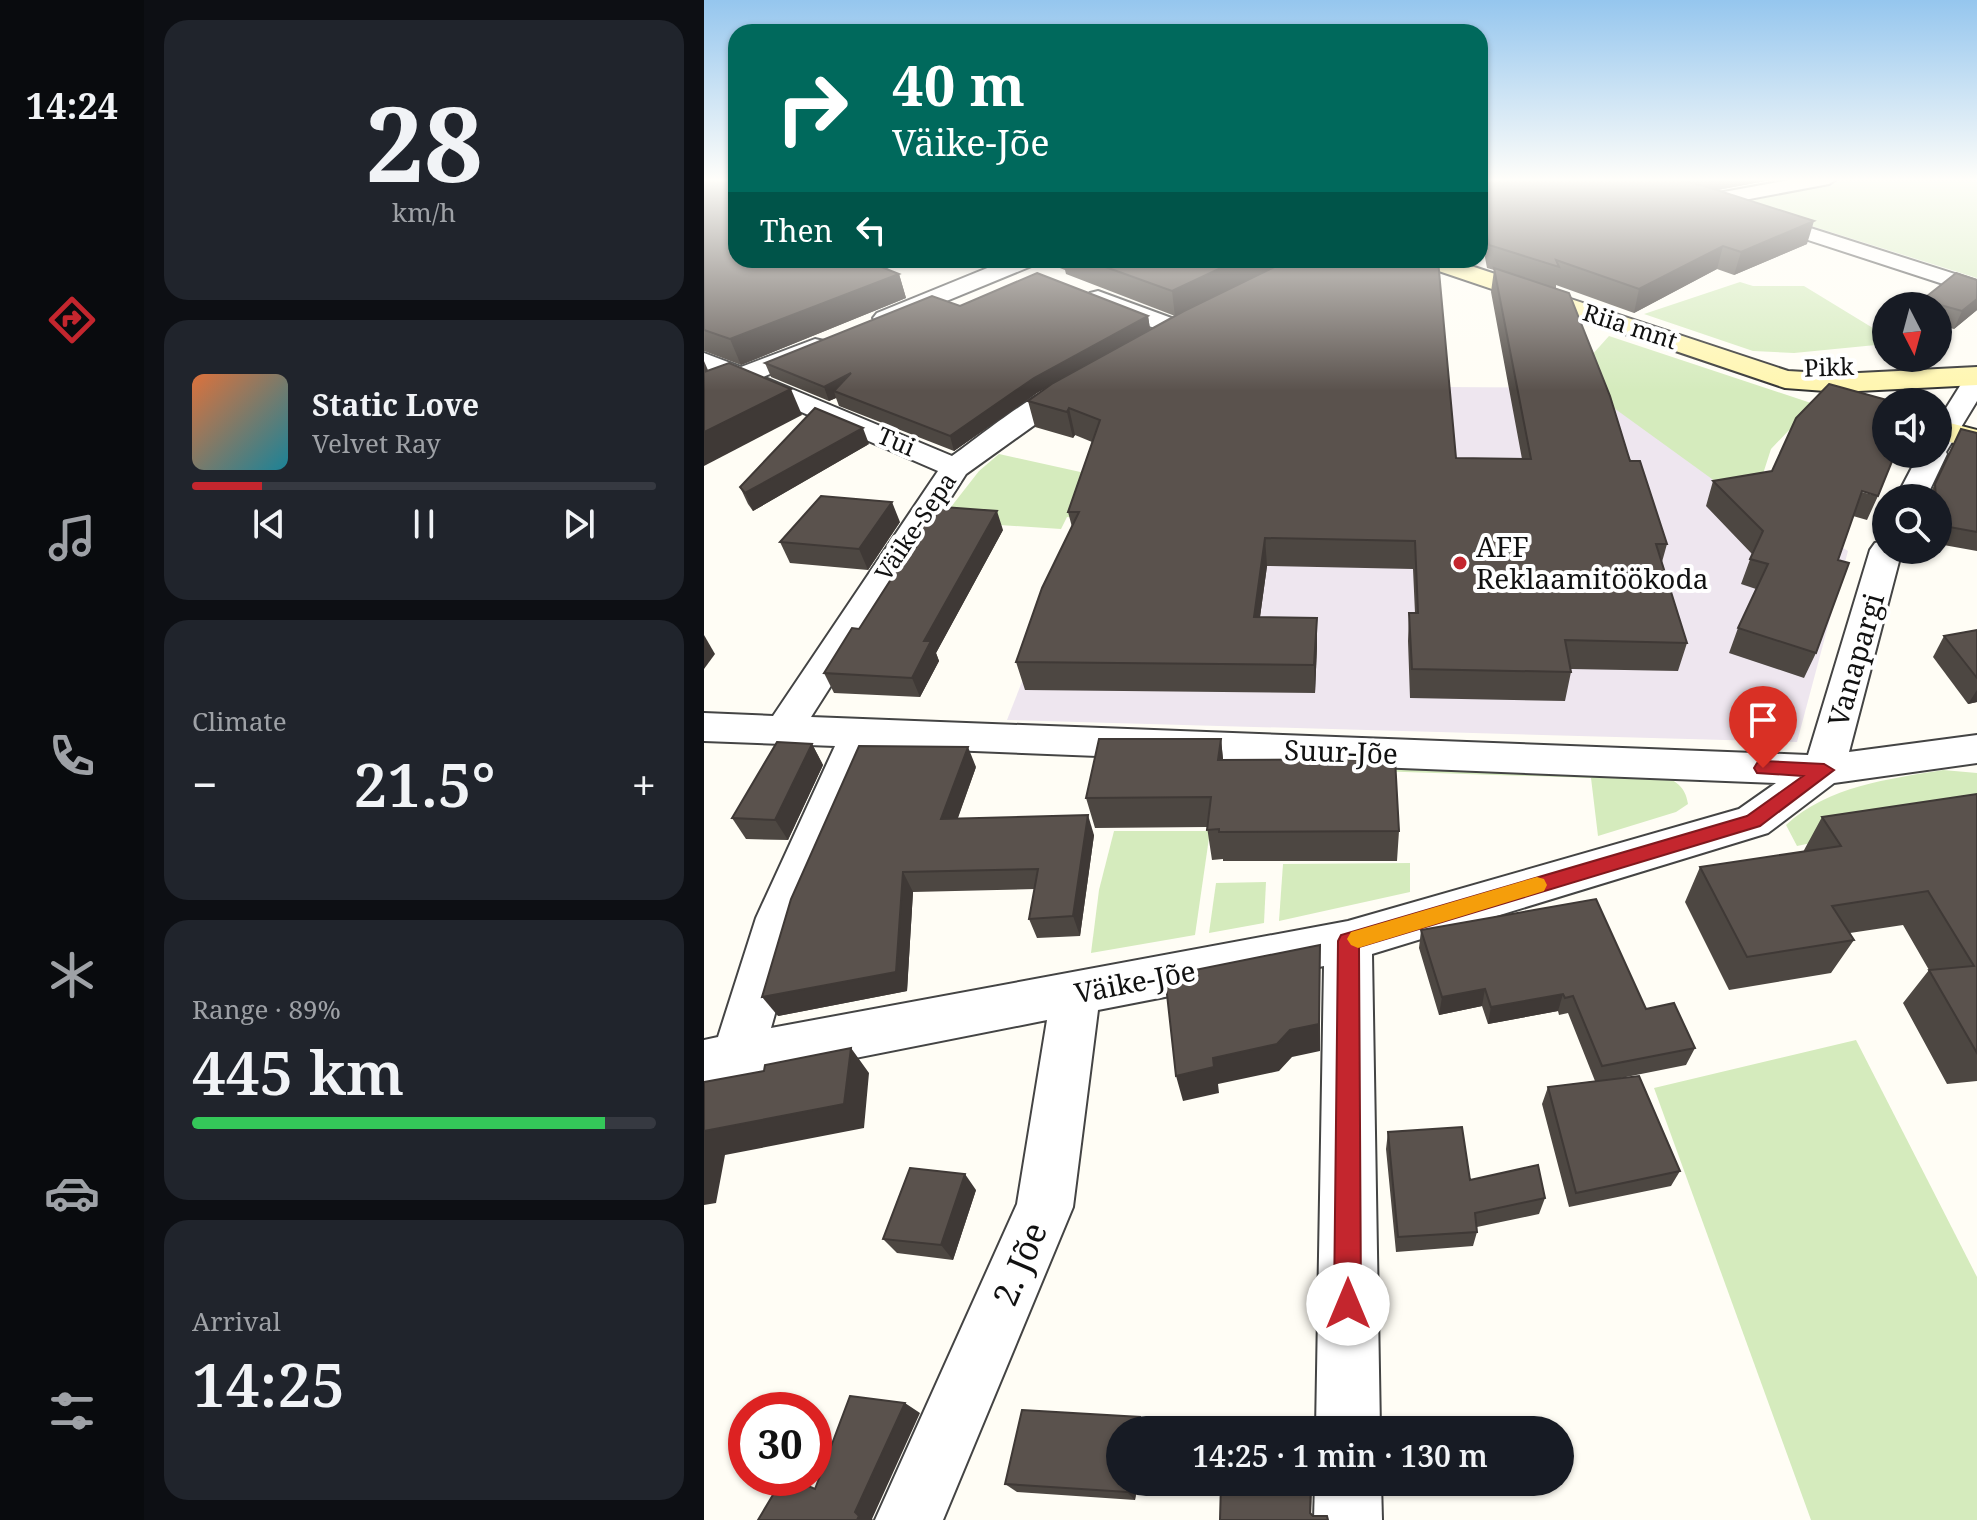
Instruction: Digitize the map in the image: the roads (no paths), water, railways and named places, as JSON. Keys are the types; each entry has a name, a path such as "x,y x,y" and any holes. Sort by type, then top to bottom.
{"main road":[{"name":"Riia mnt","path":"1453,268 1785,379"},
{"name":"Pikk","path":"1729,360 1812,370 1977,362"},
{"name":"Pikk","path":"1785,379 1839,383 1977,376"},
{"path":"1785,379 1802,390 1872,410"},
{"path":"1952,440 1977,440"}],"street":[{"path":"1855,249 1977,288"},
{"path":"860,328 1000,268"},
{"path":"1026,268 1049,279"},
{"path":"1077,290 1176,328"},
{"path":"1150,343 1201,316"},
{"path":"704,392 831,340"},
{"name":"Tui","path":"704,361 955,468"},
{"path":"1952,417 1977,376 1972,368 1977,362"},
{"name":"Väike-Sepa","path":"782,732 955,468 1048,401 1099,372"},
{"name":"Vanapargi","path":"1824,770 1882,564"},
{"name":"Suur-Jõe","path":"704,727 1824,770 1977,749"},
{"path":"721,1060 779,918 860,735"},
{"name":"Väike-Jõe","path":"721,1060 1348,941 1753,821 1824,770"},
{"path":"1348,941 1348,1416"},
{"name":"2. Jõe","path":"909,1520 1045,1207 1076,993"},
{"path":"1348,1496 1348,1520"}],"place":[{"name":"AFF Reklaamitöökoda","path":"1460,563"}]}
